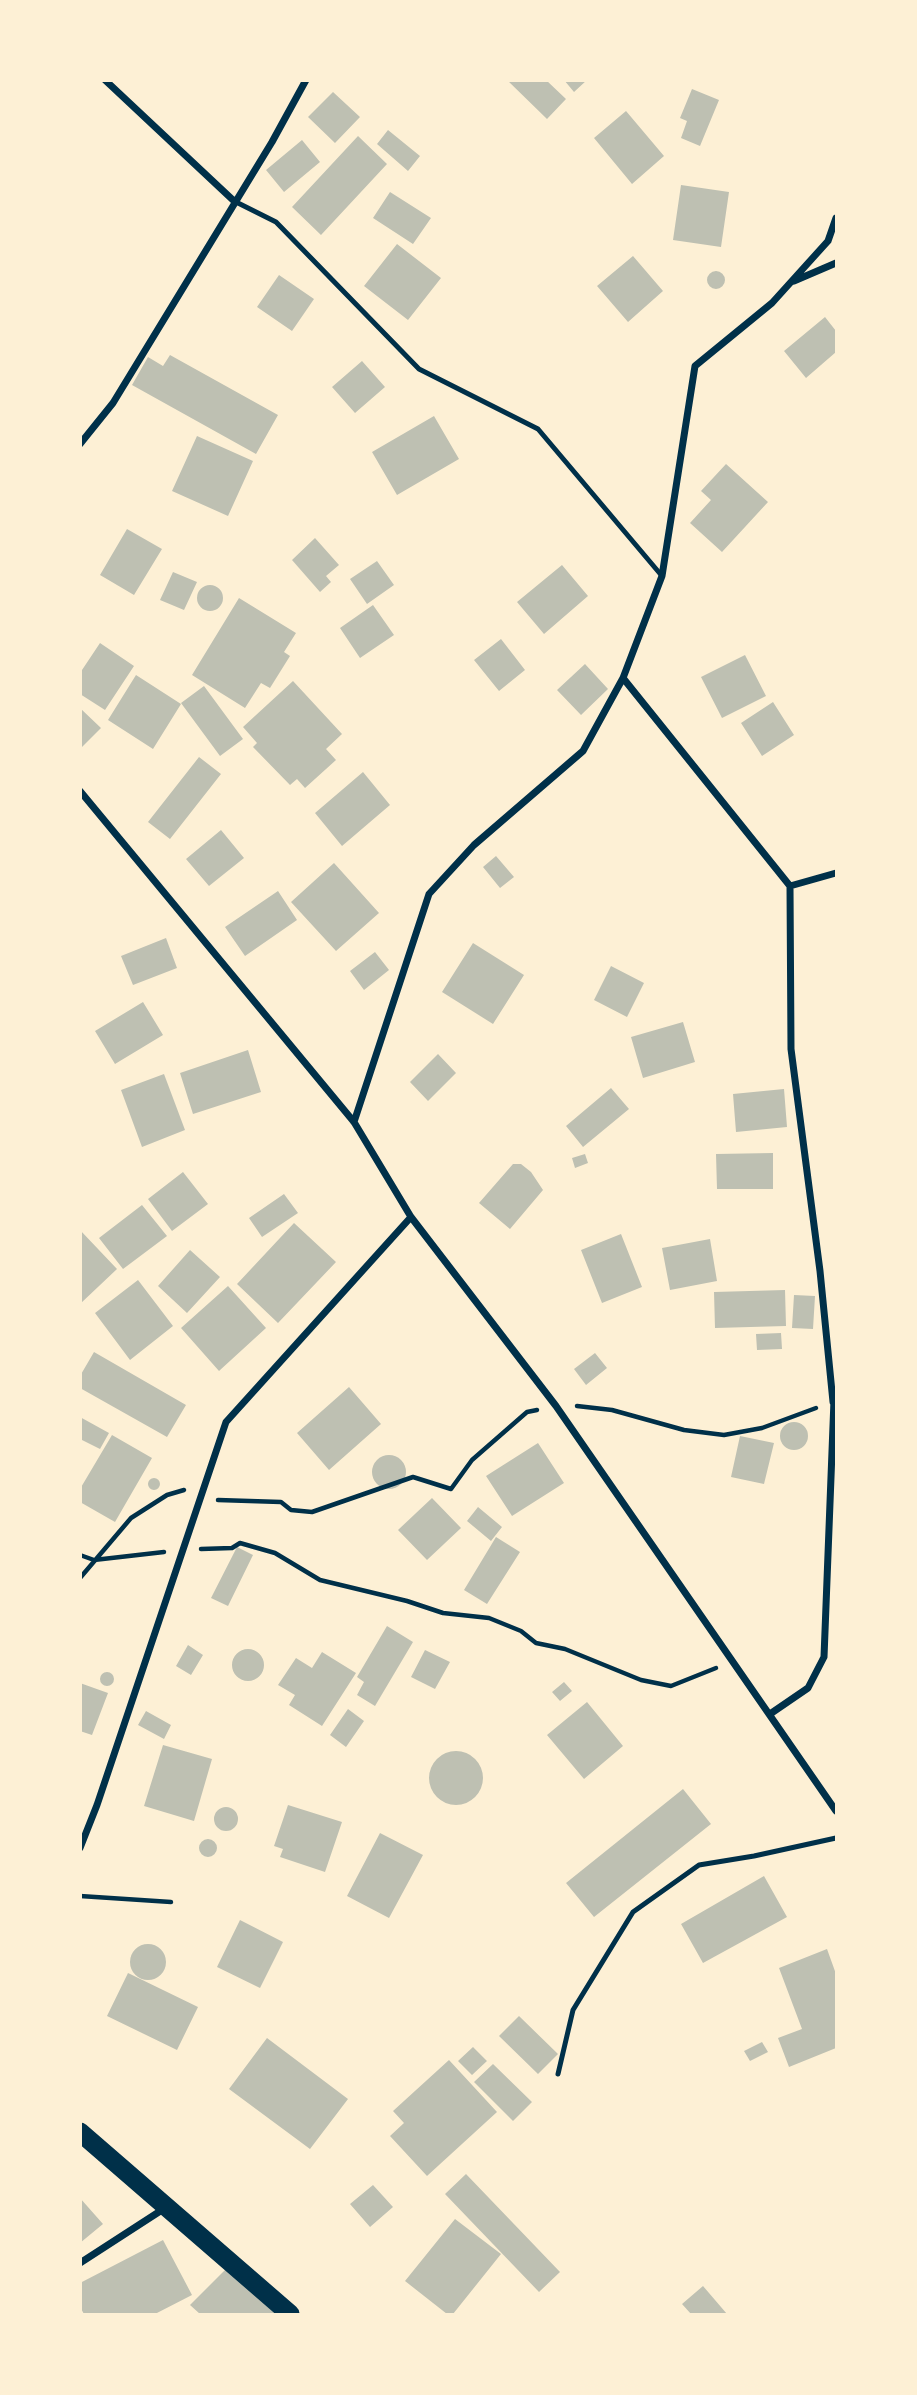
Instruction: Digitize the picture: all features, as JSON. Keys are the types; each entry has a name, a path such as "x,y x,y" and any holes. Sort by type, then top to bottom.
{"highway":[{"path":"80,2132 290,2315"}],"street":[{"path":"105,80 234,201"},
{"path":"80,444 113,403 272,142 306,80"},
{"path":"354,1122 429,894 474,845 583,751 623,678 662,576 695,366 772,303 828,241 836,218"},
{"path":"790,283 836,263"},
{"path":"623,678 790,886 792,1049 820,1271 833,1402 824,1657 808,1688 770,1714"},
{"path":"80,791 354,1122 411,1217 555,1406 836,1811"},
{"path":"790,886 836,873"},
{"path":"80,1848 226,1422 411,1217"},
{"path":"833,1402 836,1393"},
{"path":"80,2263 167,2207"}],"lane":[{"path":"234,201 276,222 419,369 538,429 662,576"},
{"path":"558,2074 573,2010 633,1912 699,1866 836,1838"}],"path":[{"path":"80,1578 131,1518 167,1495 193,1488 200,1499 281,1502 292,1510 312,1512 413,1477 452,1489 472,1460 527,1412 555,1406 612,1410 684,1430 724,1435 762,1428 833,1402"},
{"path":"80,1555 94,1560 183,1550 232,1548 240,1543 275,1553 320,1580 407,1601 443,1613 489,1618 521,1631 536,1643 565,1649 641,1681 671,1686 733,1662"},
{"path":"80,1896 171,1902"}],"building":[{"path":"507,80 546,80 566,99 547,119"},
{"path":"564,80 587,80 574,92"},
{"path":"692,89 719,100 700,146 681,138 687,121 680,118"},
{"path":"333,92 360,117 335,143 308,117"},
{"path":"626,111 664,156 632,184 594,138"},
{"path":"388,130 420,156 408,171 377,144"},
{"path":"358,136 387,164 321,235 292,207"},
{"path":"302,140 320,162 284,192 266,170"},
{"path":"681,185 729,192 721,247 673,240"},
{"path":"390,192 431,218 413,244 373,218"},
{"path":"397,244 441,278 408,320 364,286"},
{"path":"633,256 663,291 628,322 597,286"},
{"path":"712,271 720,271 725,280 723,287 712,289 707,284 707,276"},
{"path":"279,275 314,299 292,331 257,307"},
{"path":"825,317 836,331 836,352 806,378 784,351"},
{"path":"170,355 278,415 256,454 132,385 148,357 163,366"},
{"path":"362,361 385,387 355,413 332,387"},
{"path":"434,416 459,459 397,495 372,452"},
{"path":"197,436 253,461 228,516 172,491"},
{"path":"726,464 768,502 722,552 690,523 711,500 701,491"},
{"path":"127,529 162,549 134,595 100,575"},
{"path":"315,538 339,565 326,576 331,582 320,592 292,560"},
{"path":"377,561 394,585 367,604 350,579"},
{"path":"562,565 588,596 544,634 517,602"},
{"path":"173,572 197,582 184,610 160,600"},
{"path":"210,585 219,589 223,598 219,607 210,611 201,607 197,598 201,589"},
{"path":"239,598 296,633 284,652 290,656 270,688 261,683 245,708 192,675"},
{"path":"373,605 394,635 360,658 340,628"},
{"path":"501,639 525,670 499,691 474,660"},
{"path":"100,643 134,666 105,710 80,694 80,673"},
{"path":"745,655 766,696 722,718 701,677"},
{"path":"585,664 608,689 581,715 557,690"},
{"path":"136,675 181,704 153,749 108,720"},
{"path":"293,681 342,734 326,749 336,760 305,788 297,779 290,785 253,747 257,743 243,727"},
{"path":"204,686 243,739 220,756 181,703"},
{"path":"773,702 794,735 762,756 741,723"},
{"path":"80,708 101,728 80,749"},
{"path":"199,757 221,774 170,839 148,822"},
{"path":"363,772 390,805 342,846 315,813"},
{"path":"221,830 244,858 209,886 186,859"},
{"path":"496,856 514,877 500,888 483,867"},
{"path":"334,863 379,913 336,951 291,902"},
{"path":"278,891 297,920 245,956 225,927"},
{"path":"166,938 177,968 133,985 121,956"},
{"path":"473,943 524,975 493,1024 442,992"},
{"path":"375,952 389,970 364,990 350,971"},
{"path":"611,966 644,983 627,1017 594,1000"},
{"path":"143,1002 163,1035 115,1064 95,1031"},
{"path":"683,1022 695,1062 643,1078 631,1037"},
{"path":"248,1050 261,1092 193,1114 180,1073"},
{"path":"438,1054 456,1073 428,1101 410,1082"},
{"path":"164,1074 185,1130 142,1147 121,1090"},
{"path":"611,1088 629,1109 583,1147 566,1126"},
{"path":"784,1089 787,1127 736,1132 733,1094"},
{"path":"773,1153 773,1189 717,1189 716,1154"},
{"path":"585,1154 588,1163 575,1168 572,1158"},
{"path":"513,1164 521,1164 531,1172 543,1190 510,1229 479,1203"},
{"path":"183,1172 208,1204 172,1231 148,1199"},
{"path":"284,1194 298,1213 262,1237 249,1218"},
{"path":"142,1205 167,1236 123,1269 99,1238"},
{"path":"294,1223 336,1262 278,1323 237,1284"},
{"path":"80,1230 117,1269 80,1304"},
{"path":"621,1234 642,1287 602,1303 581,1250"},
{"path":"710,1239 717,1281 670,1290 662,1248"},
{"path":"190,1250 220,1277 187,1313 158,1286"},
{"path":"138,1280 173,1326 130,1360 95,1313"},
{"path":"228,1286 266,1328 219,1371 181,1328"},
{"path":"785,1290 786,1326 715,1328 714,1292"},
{"path":"794,1295 815,1296 813,1329 792,1328"},
{"path":"781,1333 782,1349 757,1350 756,1334"},
{"path":"94,1352 186,1405 167,1437 80,1388 80,1376"},
{"path":"595,1353 607,1368 586,1385 574,1369"},
{"path":"349,1387 381,1424 329,1470 297,1433"},
{"path":"80,1417 109,1433 100,1449 80,1439"},
{"path":"794,1422 804,1426 808,1436 804,1446 794,1450 784,1446 780,1436 784,1426"},
{"path":"112,1435 152,1458 115,1522 80,1502 80,1489"},
{"path":"740,1436 774,1443 764,1484 731,1477"},
{"path":"538,1443 564,1483 512,1516 486,1476"},
{"path":"389,1455 401,1460 406,1472 401,1484 389,1489 377,1484 372,1472 377,1460"},
{"path":"154,1478 160,1484 154,1490 148,1484"},
{"path":"432,1498 461,1528 427,1560 398,1530"},
{"path":"478,1507 502,1527 491,1541 467,1521"},
{"path":"496,1537 520,1552 487,1604 464,1590"},
{"path":"237,1547 253,1555 228,1606 211,1598"},
{"path":"387,1626 413,1642 375,1706 357,1695 364,1682 357,1677"},
{"path":"188,1645 203,1655 191,1675 176,1666"},
{"path":"248,1649 259,1654 264,1665 259,1676 248,1681 237,1676 232,1665 237,1654"},
{"path":"425,1650 450,1662 435,1689 411,1677"},
{"path":"322,1652 356,1673 322,1726 289,1705 295,1695 278,1685 296,1658 312,1668"},
{"path":"104,1672 110,1672 114,1679 110,1686 104,1686 100,1682 100,1676"},
{"path":"564,1682 572,1691 560,1701 552,1692"},
{"path":"80,1683 108,1693 92,1735 80,1731"},
{"path":"587,1702 623,1746 584,1779 547,1735"},
{"path":"348,1709 364,1721 346,1747 330,1735"},
{"path":"146,1711 171,1725 164,1739 138,1725"},
{"path":"163,1745 212,1759 194,1821 144,1806"},
{"path":"461,1751 471,1755 479,1763 483,1778 479,1793 471,1801 451,1805 441,1801 433,1793 429,1773 433,1763 441,1755"},
{"path":"683,1789 711,1824 594,1917 566,1883"},
{"path":"288,1805 342,1822 325,1872 280,1857 283,1849 274,1846"},
{"path":"226,1807 235,1810 238,1819 235,1828 226,1831 217,1828 214,1819 217,1810"},
{"path":"380,1833 423,1855 389,1918 347,1896"},
{"path":"208,1839 214,1842 217,1848 214,1854 208,1857 202,1854 199,1848 202,1842"},
{"path":"764,1876 787,1917 703,1963 681,1924"},
{"path":"240,1920 283,1942 260,1988 217,1967"},
{"path":"148,1944 161,1949 166,1962 161,1975 148,1980 135,1975 130,1962 135,1949"},
{"path":"827,1949 836,1974 836,2048 789,2067 778,2038 802,2029 779,1968"},
{"path":"128,1973 198,2007 177,2050 107,2016"},
{"path":"519,2016 558,2054 538,2074 499,2036"},
{"path":"267,2038 348,2099 310,2149 229,2089"},
{"path":"762,2042 768,2052 750,2061 744,2051"},
{"path":"473,2047 487,2061 472,2075 458,2061"},
{"path":"449,2060 497,2112 427,2176 390,2136 404,2123 393,2111"},
{"path":"493,2064 532,2102 513,2121 474,2082"},
{"path":"466,2174 560,2272 539,2292 445,2194"},
{"path":"373,2185 393,2207 370,2227 350,2204"},
{"path":"80,2198 103,2224 80,2243"},
{"path":"455,2219 501,2254 453,2314 447,2314 405,2281"},
{"path":"163,2240 192,2295 155,2314 84,2314 80,2307 80,2283"},
{"path":"232,2263 283,2314 200,2314 190,2305"},
{"path":"703,2286 727,2314 691,2314 682,2304"}]}
